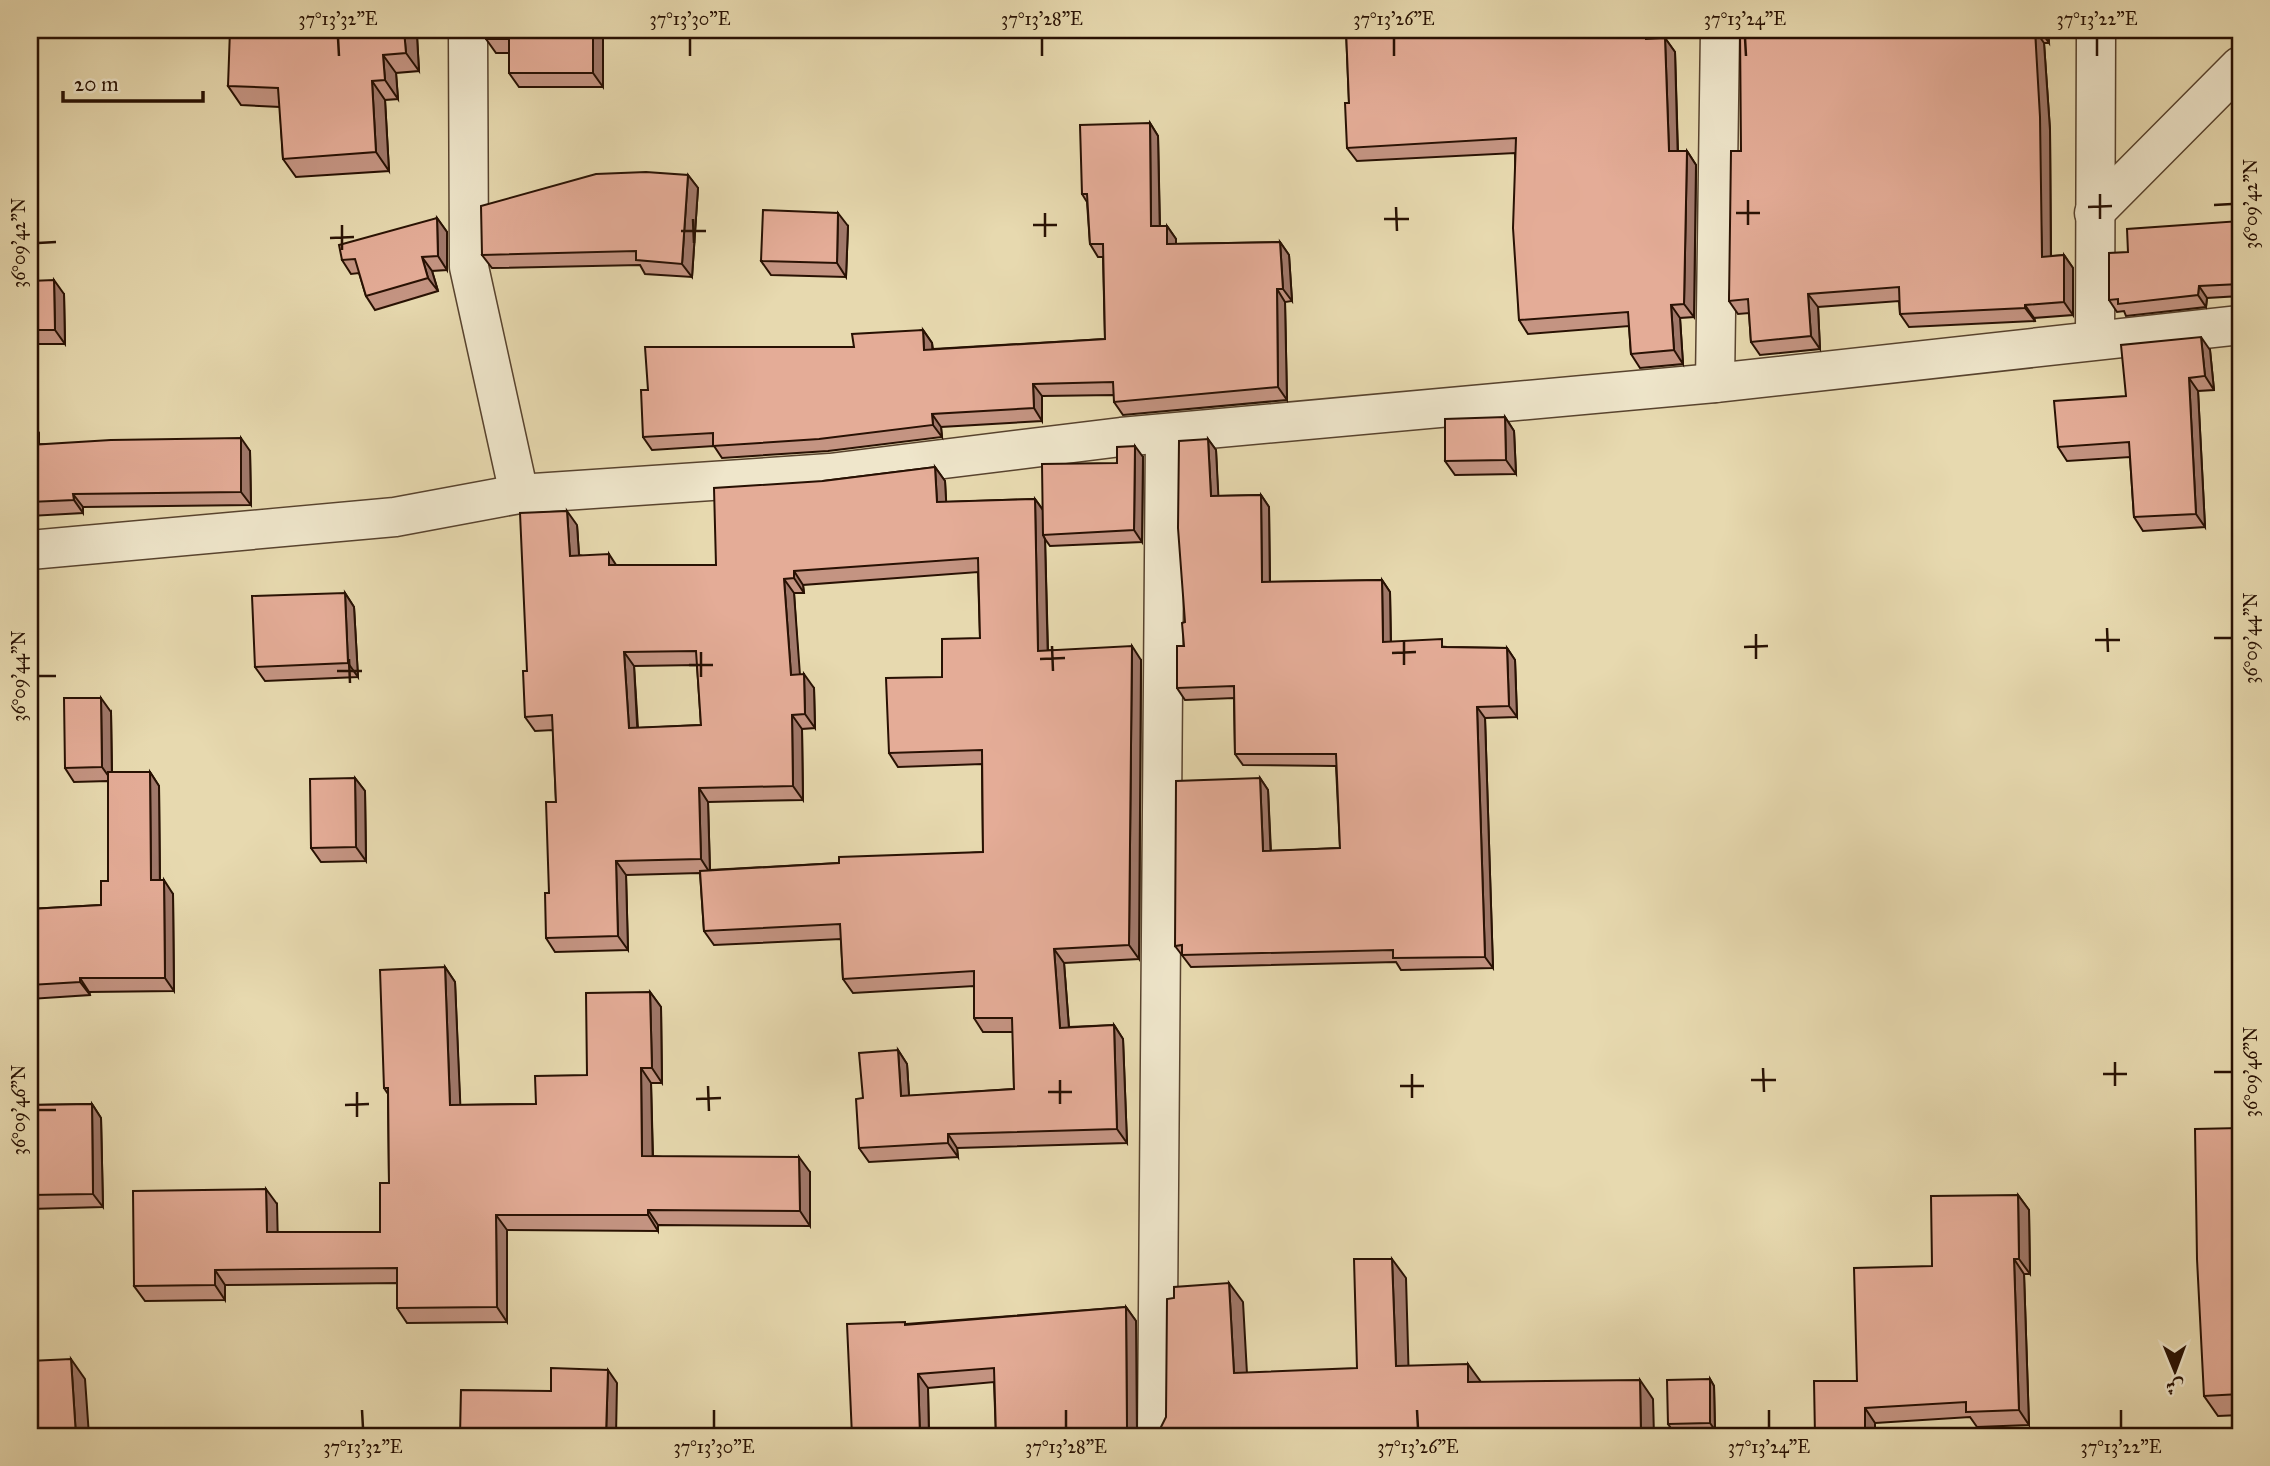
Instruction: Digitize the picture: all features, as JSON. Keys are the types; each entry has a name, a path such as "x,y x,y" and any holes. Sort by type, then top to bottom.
{"street":[{"path":"468,30 469,267 519,494"},
{"path":"1715,383 1720,30"},
{"path":"2095,340 2096,30"},
{"path":"2094,213 2240,66"},
{"path":"30,550 395,517 519,494 830,473 1121,437 1715,383 2240,325"},
{"path":"1157,1436 1166,435"}],"building":[{"path":"230,30 404,30 406,53 383,55 385,80 372,81 376,152 283,159 278,88 228,86"},
{"path":"486,30 593,30 593,73 509,73 509,39 486,39"},
{"path":"1346,30 1646,30 1646,39 1665,38 1669,151 1687,151 1684,304 1671,305 1674,350 1631,354 1628,312 1519,320 1513,228 1516,138 1347,148 1345,103 1349,103"},
{"path":"2035,30 2040,117 2042,257 2064,255 2064,302 2025,305 2025,308 1900,314 1899,287 1808,294 1811,336 1751,342 1748,299 1729,301 1731,151 1741,151 1740,31"},
{"path":"1150,123 1151,226 1167,226 1167,244 1280,242 1283,289 1277,289 1278,387 1114,402 1113,382 1033,384 1034,408 932,414 933,425 819,439 713,446 713,433 643,437 641,390 648,390 645,347 854,347 852,334 923,330 924,350 1105,339 1103,244 1090,244 1087,194 1082,194 1080,125"},
{"path":"646,172 688,175 682,264 636,260 636,251 482,255 481,206 596,174"},
{"path":"763,210 838,213 837,263 761,261"},
{"path":"437,218 438,256 422,257 428,278 366,296 355,259 342,260 339,245"},
{"path":"2240,221 2240,284 2199,286 2198,295 2118,304 2118,299 2109,300 2109,253 2128,252 2127,229"},
{"path":"54,280 55,330 30,330 30,281"},
{"path":"2201,337 2205,376 2189,378 2196,514 2134,517 2129,442 2058,447 2054,401 2126,396 2121,345"},
{"path":"1505,417 1506,460 1445,461 1445,419"},
{"path":"241,438 241,492 73,494 74,500 30,502 30,445 111,440"},
{"path":"1208,439 1211,496 1261,495 1262,582 1382,580 1383,642 1442,639 1442,647 1507,648 1509,706 1477,707 1485,957 1393,958 1393,950 1182,955 1182,945 1175,946 1176,781 1260,778 1263,851 1340,848 1336,754 1235,754 1234,686 1177,688 1177,646 1184,646 1182,623 1185,622 1178,528 1179,441"},
{"path":"1135,446 1134,530 1043,535 1042,464 1117,463 1117,447"},
{"path":"935,467 937,502 1035,499 1038,651 1132,646 1129,945 1054,949 1060,1028 1114,1025 1117,1129 948,1134 948,1143 859,1148 856,1099 863,1098 859,1053 898,1050 901,1096 1014,1089 1012,1018 974,1018 974,971 843,979 840,924 704,931 700,871 839,863 839,857 983,852 982,750 889,753 886,678 942,677 942,639 980,638 978,558 794,571 794,578 784,579 791,675 804,674 805,714 792,715 793,786 699,788 701,859 616,861 618,936 546,938 545,893 549,893 546,802 556,802 552,715 525,717 523,671 527,671 520,513 567,511 570,556 609,554 609,565 716,565 714,488 823,481","holes":["696,651 701,725 629,728 624,652"]},
{"path":"345,593 348,663 255,667 252,596"},
{"path":"64,698 101,698 102,767 65,768"},
{"path":"108,772 150,772 151,880 164,880 165,978 80,978 80,982 30,985 30,909 101,905 101,881 108,881"},
{"path":"355,778 356,847 311,848 310,779"},
{"path":"445,967 450,1105 536,1104 535,1076 587,1075 586,993 650,992 652,1068 641,1068 642,1156 799,1157 800,1211 648,1210 648,1215 496,1215 497,1307 397,1308 397,1268 215,1270 215,1285 134,1286 133,1191 266,1189 267,1232 380,1232 380,1183 389,1183 388,1088 384,1088 380,970"},
{"path":"92,1104 93,1194 30,1195 30,1105"},
{"path":"2240,1128 2240,1394 2204,1396 2197,1259 2195,1129"},
{"path":"2018,1195 2019,1259 2014,1259 2019,1410 1966,1412 1966,1402 1865,1408 1865,1436 1815,1436 1814,1381 1857,1381 1854,1268 1932,1266 1931,1196"},
{"path":"1354,1259 1392,1259 1396,1366 1468,1364 1468,1382 1640,1380 1641,1436 1158,1436 1166,1417 1167,1299 1174,1298 1174,1287 1229,1283 1234,1373 1357,1368"},
{"path":"1126,1307 1127,1429 1083,1431 1084,1436 996,1436 994,1368 918,1374 920,1436 852,1436 847,1324 905,1322 905,1325"},
{"path":"71,1359 76,1436 30,1436 30,1361"},
{"path":"551,1368 608,1370 606,1436 460,1436 461,1390 551,1391"},
{"path":"1710,1379 1710,1423 1668,1424 1667,1380"}]}
